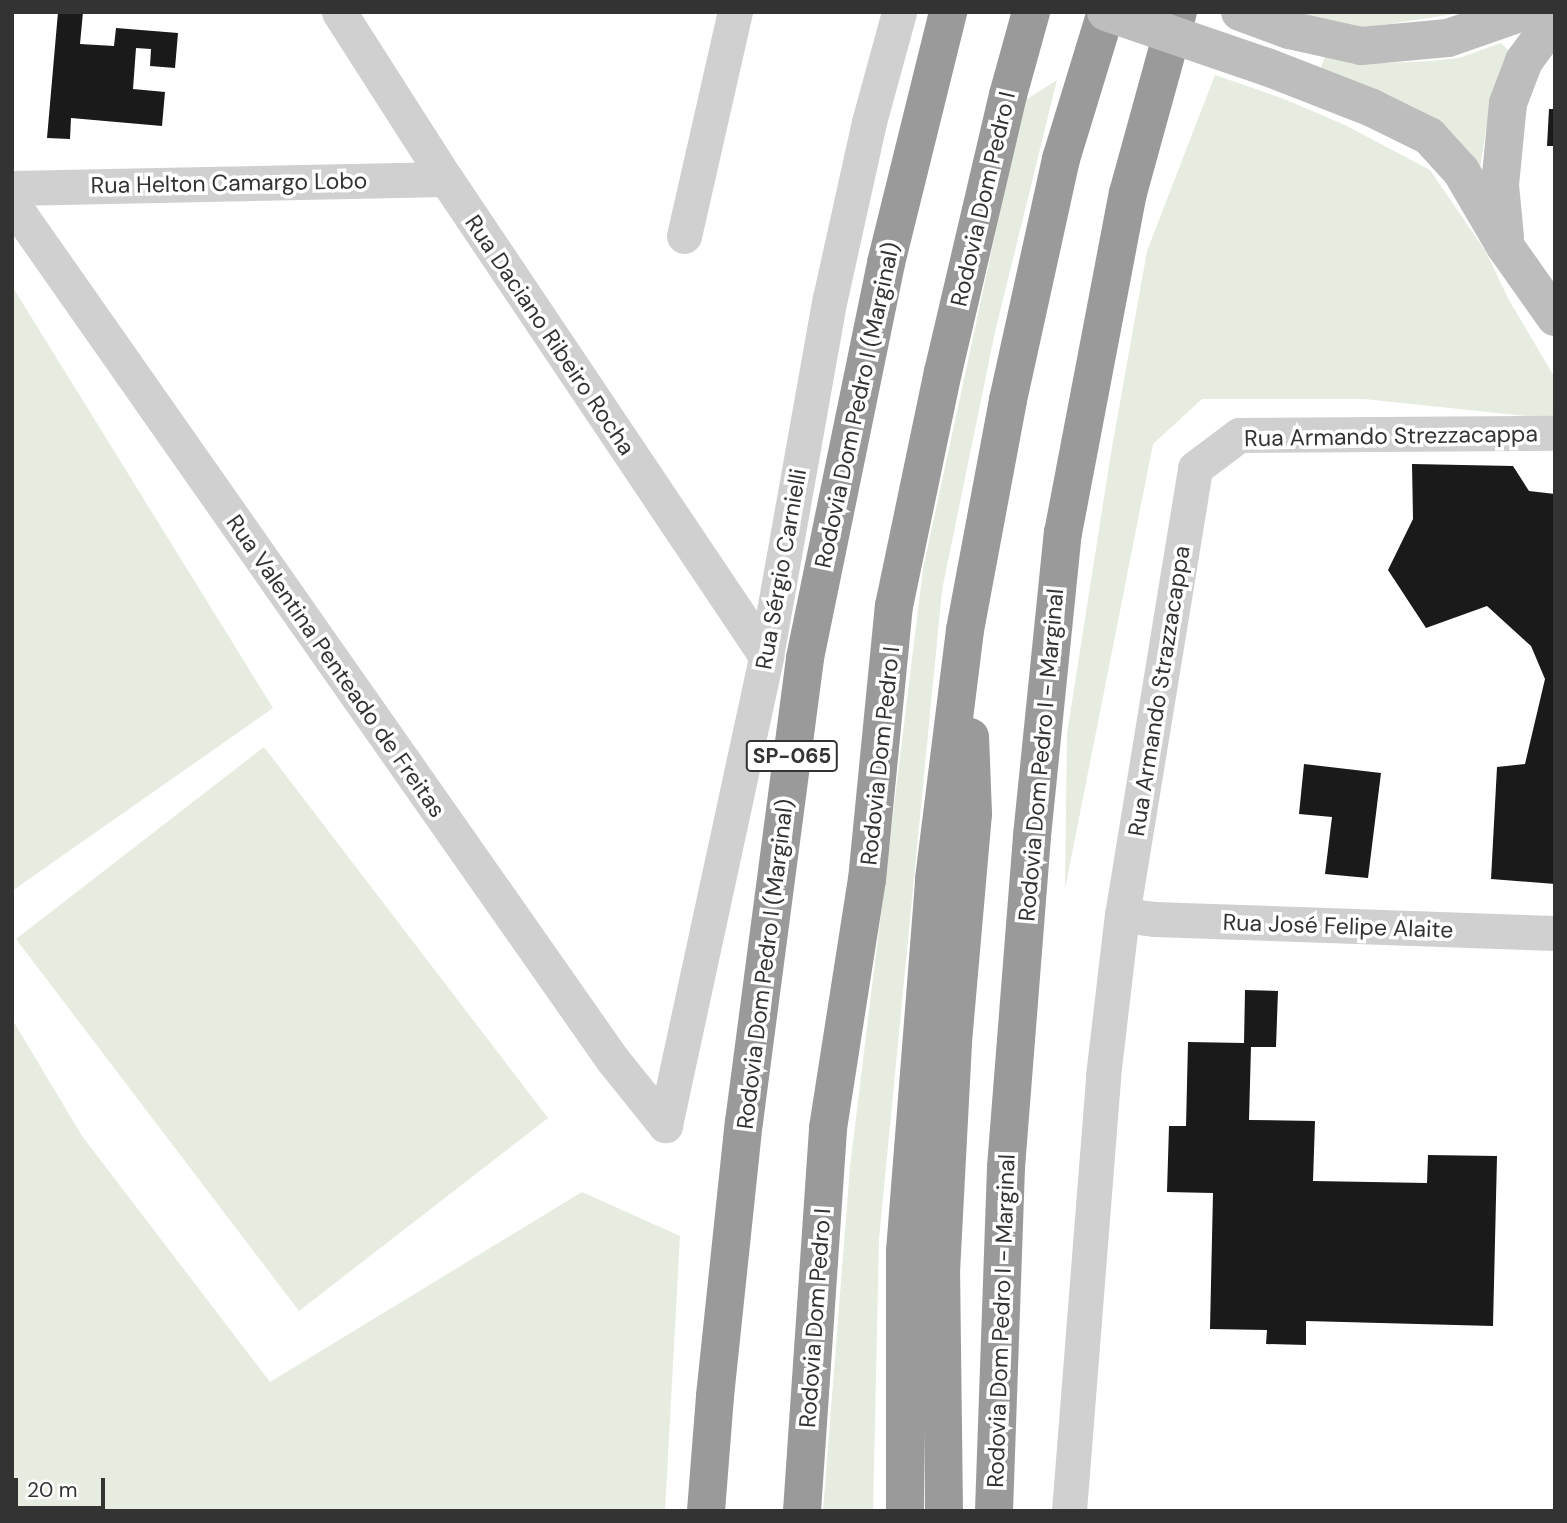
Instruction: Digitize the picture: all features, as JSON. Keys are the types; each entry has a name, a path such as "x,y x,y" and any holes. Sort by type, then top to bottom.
{"highway":[{"name":"Rodovia Dom Pedro I (Marginal)","path":"706,1511 714,1405 744,1122 805,659 886,263 948,12"},
{"name":"Rodovia Dom Pedro I","path":"802,1511 828,1128 867,880 894,606 943,372 1007,95 1031,12"},
{"path":"905,1511 905,1251 934,879 965,630 1008,400 1061,159 1106,12"},
{"name":"Rodovia Dom Pedro I - Marginal","path":"994,1511 1006,1167 1032,836 1063,533 1128,193 1178,12"},
{"path":"944,1511 941,1272 953,1042 973,814 965,630"},
{"path":"714,1405 715,1511"}],"main road":[{"path":"1106,12 1267,67 1372,108 1429,136 1461,171 1505,246 1555,317"},
{"path":"1240,12 1289,30 1362,46 1448,38 1523,12"},
{"path":"1505,246 1500,185 1508,103 1524,61 1539,36 1555,19"}],"street":[{"name":"Rua Daciano Ribeiro Rocha","path":"339,12 446,179 766,656"},
{"path":"684,236 735,12"},
{"name":"Rua Sérgio Carnielli","path":"665,1125 766,656 830,298 869,122 899,12"},
{"name":"Rua Helton Camargo Lobo","path":"12,188 446,179"},
{"name":"Rua Valentina Penteado de Freitas","path":"12,203 612,1059 665,1125"},
{"name":"Rua Armando Strezzacappa","path":"1195,468 1239,435 1555,433"},
{"name":"Rua Armando Strazzacappa","path":"1069,1511 1103,1076 1122,915 1195,468"},
{"name":"Rua José Felipe Alaite","path":"1122,915 1154,919 1555,933"}],"shaded area":[{"path":"1289,12 1468,12 1362,28"},
{"path":"1501,43 1508,50 1490,104 1480,168 1320,69 1325,57 1386,63 1431,61 1459,58"},
{"path":"1215,75 1284,99 1345,125 1430,170 1486,252 1509,300 1555,378 1555,419 1364,399 1202,399 1153,444 1065,889 1067,734 1111,453 1147,251"},
{"path":"1057,80 995,332 942,590 879,1239 873,1511 823,1511 850,1167 923,569 1024,101"},
{"path":"12,286 273,708 12,891"},
{"path":"264,747 548,1118 299,1311 16,939"},
{"path":"12,1019 82,1136 270,1382 582,1192 680,1236 665,1511 12,1511"}],"building":[{"path":"58,12 83,12 80,44 114,46 116,28 178,33 175,68 150,66 151,49 136,48 133,89 165,92 162,126 71,118 70,139 47,138"},
{"path":"1549,109 1555,109 1555,146 1547,146"},
{"path":"1412,464 1513,466 1529,491 1555,494 1555,884 1491,879 1497,767 1525,764 1545,679 1531,646 1487,606 1426,628 1388,570 1413,519"},
{"path":"1304,764 1381,773 1368,878 1325,874 1332,817 1299,814"},
{"path":"1245,990 1278,991 1276,1047 1251,1047 1249,1120 1315,1121 1313,1181 1427,1183 1428,1155 1497,1156 1493,1326 1306,1321 1306,1345 1266,1344 1267,1330 1210,1329 1213,1193 1167,1192 1169,1126 1186,1126 1188,1042 1244,1043"}]}
